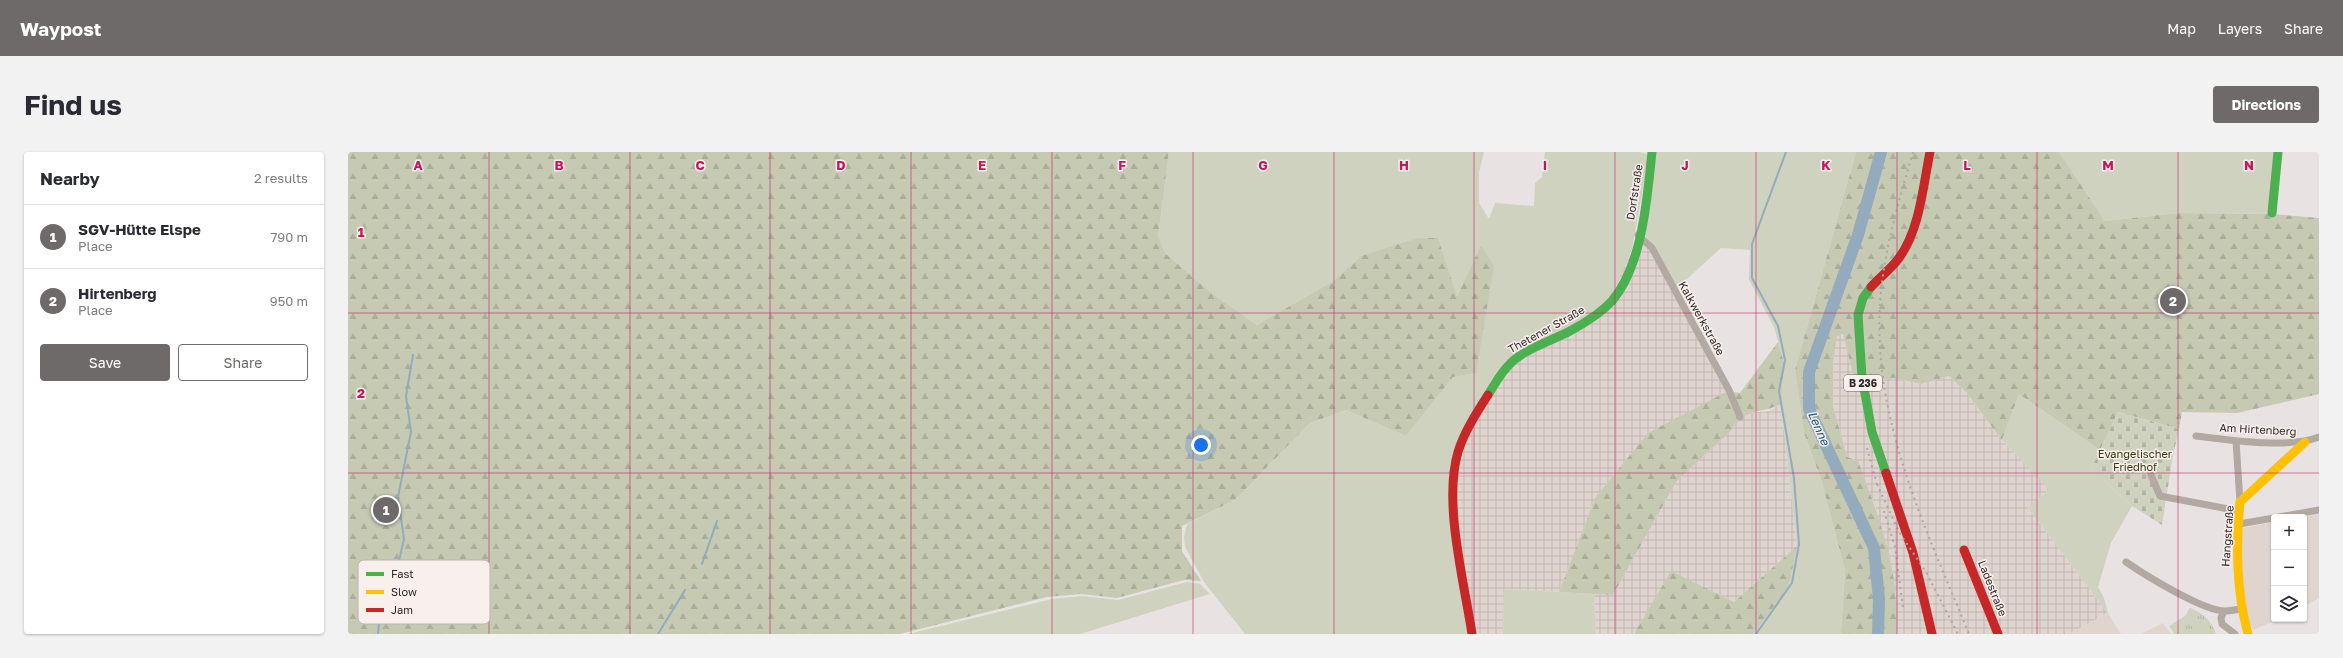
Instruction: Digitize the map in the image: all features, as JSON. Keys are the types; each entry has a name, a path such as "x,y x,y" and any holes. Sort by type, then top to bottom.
{"street":[{"name":"Dorfstraße","path":"1638,235 1652,152"},
{"name":"B 236","path":"1930,152 1907,244 1895,262 1866,292 1861,301 1858,315 1862,377 1872,432 1880,461 1913,553 1931,629"},
{"path":"2272,213 2278,152"},
{"name":"Kalkwerkstraße","path":"1638,235 1652,248 1729,390 1740,417"},
{"name":"Thetener Straße","path":"1472,634 1452,505 1452,476 1460,446 1491,388 1508,365 1517,357 1598,314 1614,299 1631,262 1638,235"},
{"name":"Am Hirtenberg","path":"2196,436 2236,441 2305,442 2319,437"},
{"path":"2151,475 2160,496 2240,507 2236,441"},
{"name":"Hangstraße","path":"2248,634 2240,609 2236,561 2240,507 2305,442"},
{"path":"2296,514 2319,510"},
{"path":"2239,524 2271,519"},
{"name":"Ladestraße","path":"1964,550 1998,634"},
{"path":"2126,562 2163,585 2208,607 2224,611 2240,609"},
{"path":"2224,611 2221,618 2222,624 2235,634"}],"shaded area":[{"path":"1643,243 1647,246 1728,391 1595,498 1559,592 1504,589 1503,634 1475,634 1467,596 1454,485 1466,438 1502,377"},
{"path":"1843,334 1857,385 1893,378 1921,384 1949,376 1966,392 2002,440 2050,490 2028,508 2108,613 2069,634 1896,634 1896,596 1886,546 1875,506 1858,462 1847,458 1833,406 1833,364 1837,336"},
{"path":"1781,404 1797,546 1734,602 1671,572 1634,634 1596,634 1594,594 1613,595 1676,482 1732,430 1738,419 1748,413 1768,411"},
{"path":"2319,514 2319,598 2307,605 2307,550 2307,516"},
{"path":"2271,523 2271,622 2253,630 2242,604 2238,542 2243,528"},
{"path":"2108,613 2121,634 2069,634"},
{"path":"2163,623 2171,634 2141,634"}],"green space":[{"path":"348,152 1169,152 1158,237 1166,254 1209,291 1257,325 1333,281 1361,256 1418,238 1438,238 1457,296 1481,245 1494,266 1476,373 1453,377 1406,436 1346,410 1310,423 1235,500 1182,526 1182,551 1201,581 1184,580 1117,598 1081,594 1047,597 900,634 348,634"},
{"path":"1169,152 1484,152 1479,172 1479,203 1489,219 1495,203 1534,206 1535,183 1542,177 1545,152 1640,152 1649,155 1632,249 1613,296 1587,317 1524,349 1506,361 1492,380 1458,439 1450,464 1449,489 1469,634 1245,634 1204,582 1185,547 1184,537 1187,524 1235,500 1310,423 1346,410 1406,436 1453,377 1476,373 1481,245 1457,296 1438,239 1361,256 1333,281 1257,325 1209,291 1166,254 1158,237"},
{"path":"1656,152 1856,152 1795,370 1804,433 1821,479 1845,570 1841,634 1754,634 1789,586 1797,546 1781,404 1784,363 1774,327 1749,280 1750,250 1721,248 1676,289 1642,229"},
{"path":"1856,152 2059,152 2105,221 2178,213 2273,214 2319,218 2319,394 2237,413 2182,412 2179,429 2118,412 2100,450 2019,394 2002,440 1966,392 1949,376 1921,384 1893,378 1856,385 1843,334 1837,336 1833,364 1833,406 1847,457 1858,461 1881,524 1892,568 1897,612 1896,634 1841,634 1845,570 1821,479 1804,433 1795,370"},
{"path":"2059,152 2282,152 2273,214 2178,213 2105,221"},
{"path":"1778,342 1784,363 1781,404 1754,412 1742,418 1732,430 1676,482 1613,595 1559,592 1595,498 1648,433 1728,391 1740,393"},
{"path":"2019,394 2100,450 2091,469 2132,506 2111,543 2098,587 2104,598 2108,613 2028,508 2049,490 2002,440"},
{"name":"Evangelischer Friedhof","path":"2118,412 2179,429 2173,455 2162,525 2132,506 2091,469"},
{"path":"1797,546 1789,586 1754,634 1634,634 1671,571 1734,602"},
{"path":"1187,582 1200,584 1210,594 1080,634 908,634 1052,599 1083,596 1118,600"},
{"path":"1504,589 1594,594 1596,634 1503,634"},
{"path":"2190,608 2199,612 2206,618 2212,625 2216,634 2174,634 2169,626 2185,616"}],"waterway":[{"path":"1756,634 1792,583 1799,544 1794,478 1779,391 1785,360 1778,326 1752,278 1752,244 1786,152"},
{"name":"Lenne","path":"1878,634 1879,599 1874,548 1809,409 1809,372 1858,235 1881,152"},
{"path":"399,560 404,539 398,497 411,432 406,396 413,355"},
{"path":"702,564 717,521"},
{"path":"658,634 685,590"},
{"path":"378,634 379,624"}],"railway":[{"path":"1913,152 1892,228 1883,275 1879,322 1882,369 1889,415 1901,459 1916,504 1969,634"},
{"path":"1867,448 1878,488"},
{"path":"1877,484 1899,532 1926,572 1958,634"},
{"path":"1884,511 1895,547 1903,608"}],"traffic: fast":[{"path":"1488,395 1501,374 1513,361 1524,353 1581,325 1612,301 1631,269 1637,250 1642,230 1652,152"},
{"path":"2272,213 2278,152"},
{"path":"1871,287 1863,298 1858,315 1862,377 1872,432 1886,473"}],"traffic: slow":[{"path":"2248,634 2239,585 2238,535 2240,502 2305,442"}],"traffic: jam":[{"path":"1871,287 1893,266 1906,247 1912,234 1920,207 1930,152"},
{"path":"1472,634 1456,542 1453,494 1454,472 1458,452 1467,430 1488,395"},
{"path":"1886,473 1913,553 1932,634"},
{"path":"1964,550 1998,634"}],"place":[{"name":"Hirtenberg","path":"2173,301"},
{"name":"SGV-Hütte Elspe","path":"386,510"}]}
